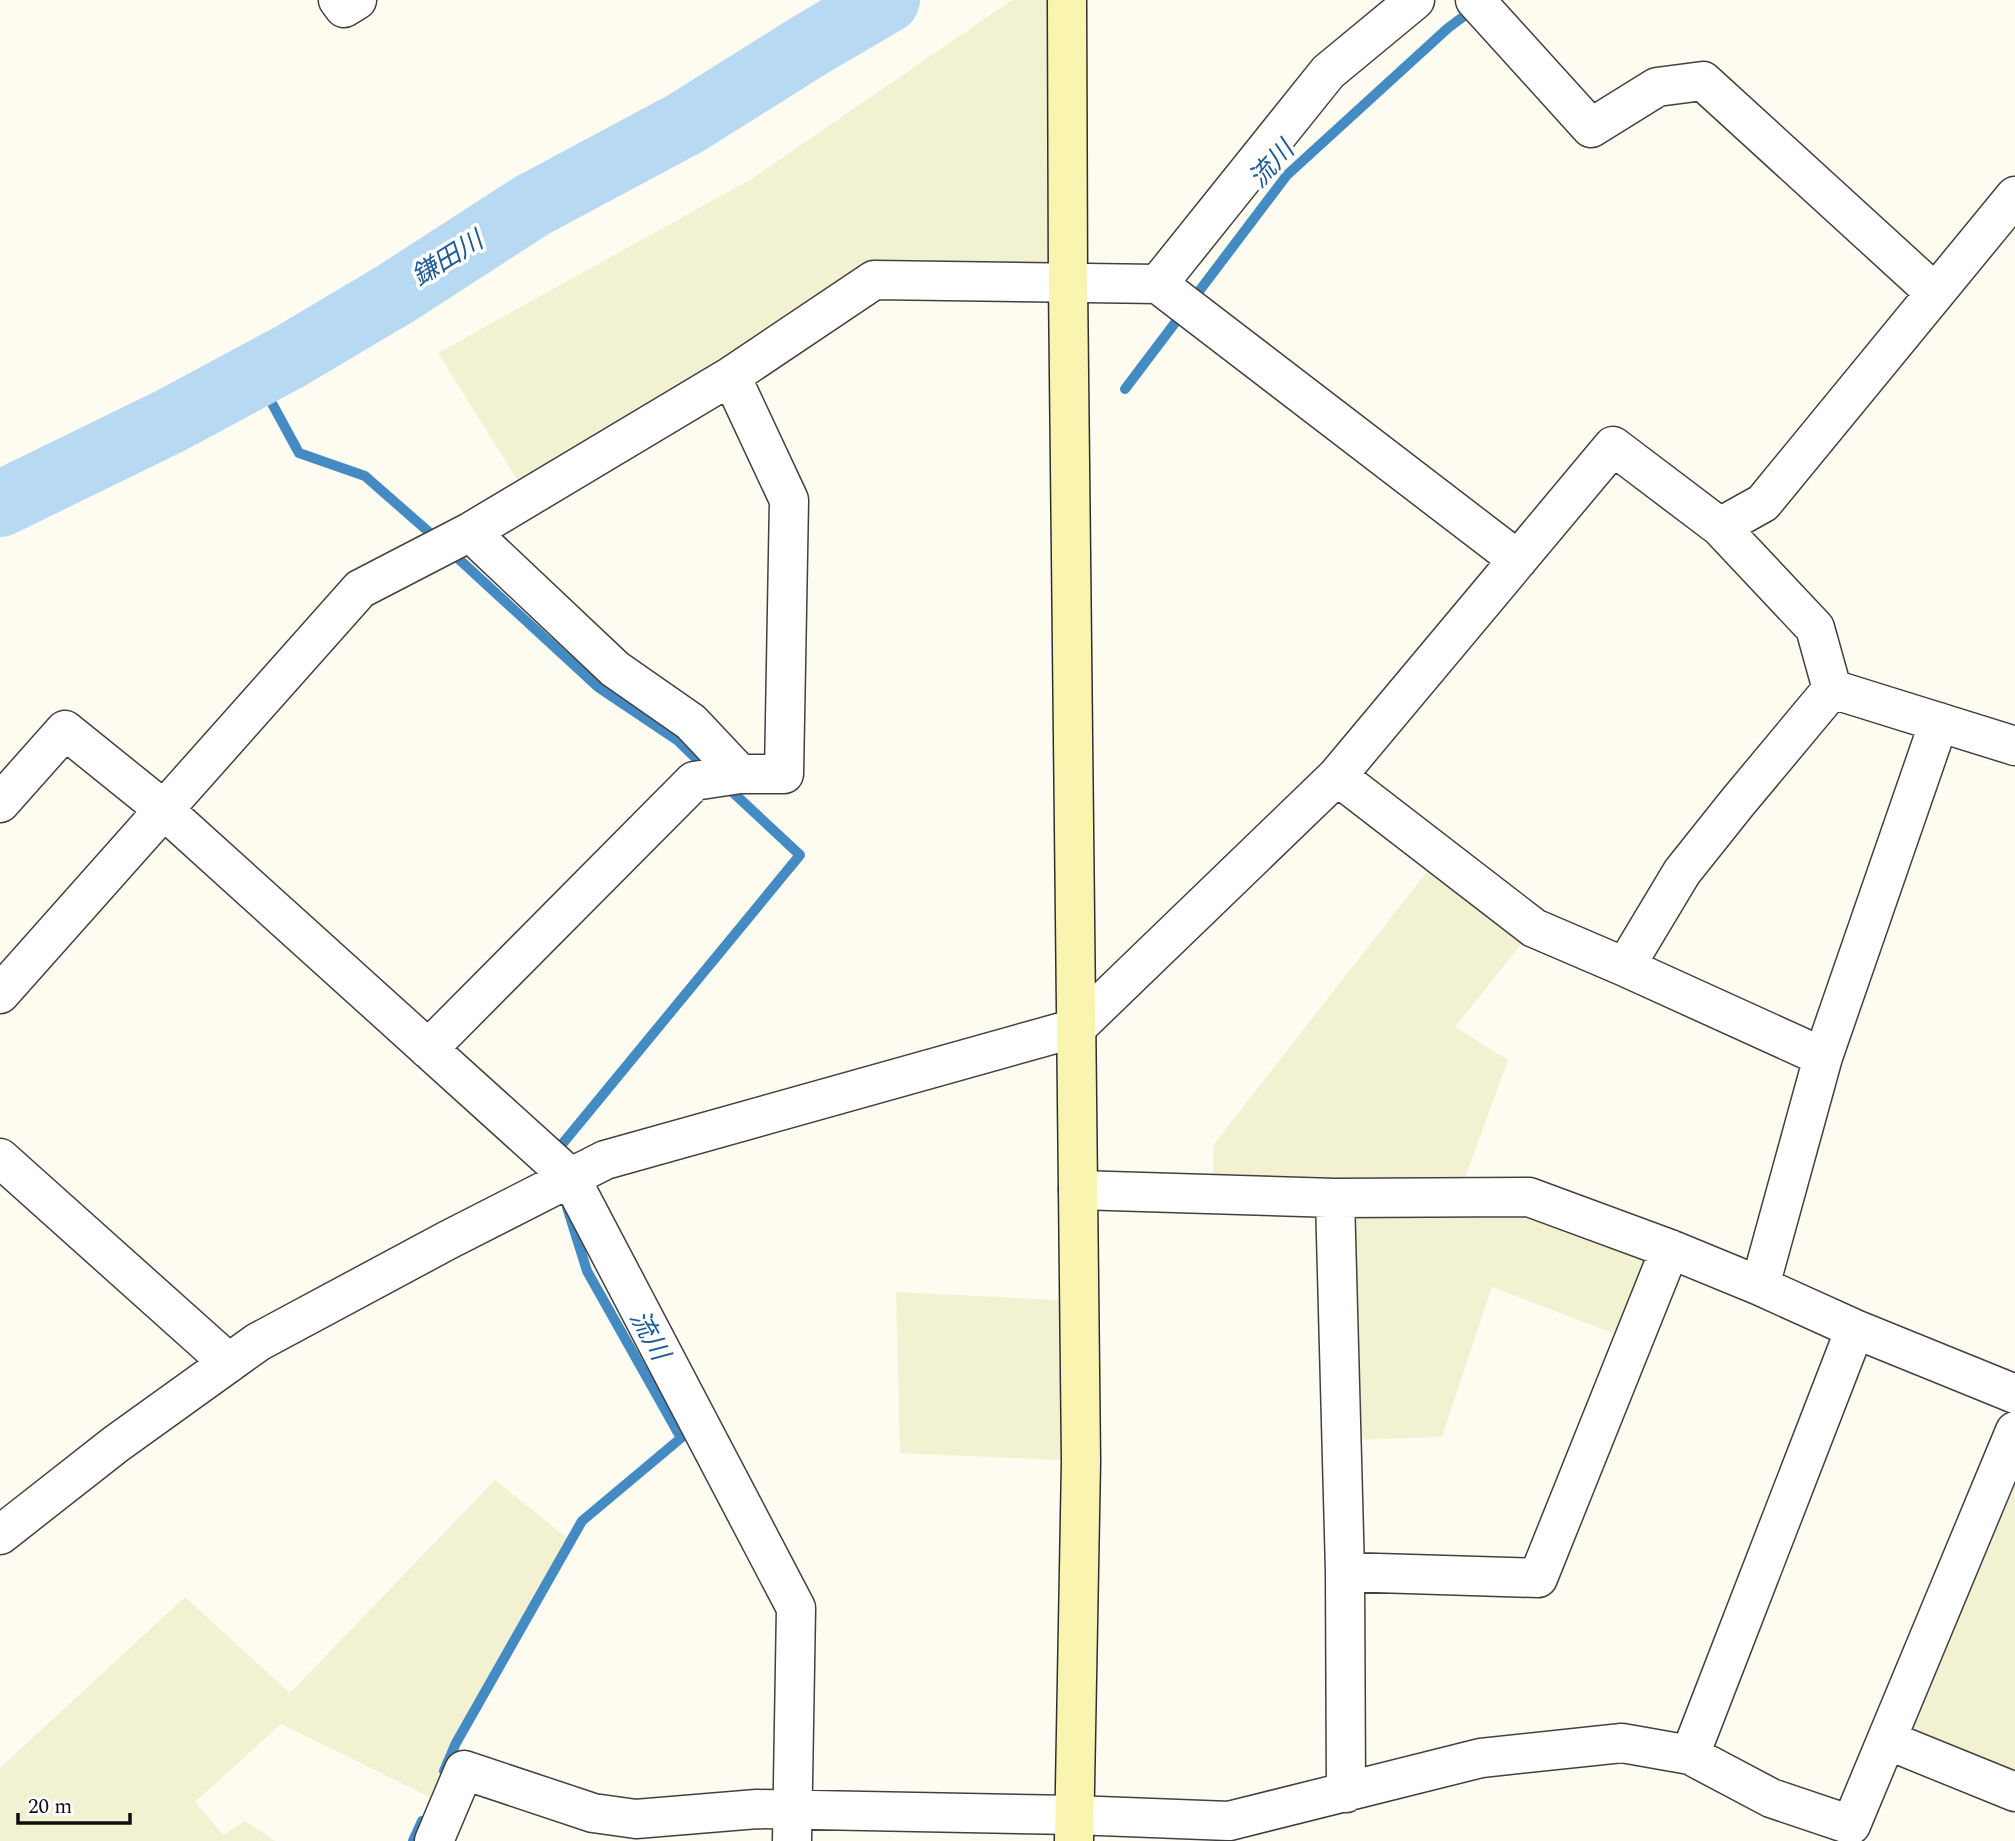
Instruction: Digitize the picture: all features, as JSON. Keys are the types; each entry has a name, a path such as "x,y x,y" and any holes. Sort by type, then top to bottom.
{"street":[{"path":"338,0 344,8 357,0"},
{"path":"1068,0 1068,284 1080,1461 1074,1828"},
{"path":"1158,284 1328,72 1415,0"},
{"path":"1475,0 1591,128 1657,88 1703,82 1935,293"},
{"path":"1720,527 1763,503 2014,200"},
{"path":"0,994 360,589 470,532 731,376 874,280 1158,284 1518,560"},
{"path":"428,1049 694,781 740,774 784,774 789,500 731,376"},
{"path":"0,1535 116,1444 258,1342 605,1160 1076,1028 1337,776 1612,446 1720,527 1815,628 1832,689"},
{"path":"470,532 615,669 691,722 740,774"},
{"path":"1832,689 2015,746"},
{"path":"1625,967 1682,872 1832,689"},
{"path":"1760,1286 1823,1057 1939,722"},
{"path":"0,803 65,730 163,809 570,1177 796,1608 792,1825"},
{"path":"1337,776 1534,928 1823,1057"},
{"path":"0,1158 229,1363"},
{"path":"1078,1190 1335,1198 1529,1197 1670,1249 2015,1394"},
{"path":"1335,1198 1345,1572 1346,1793"},
{"path":"1345,1572 1538,1578 1670,1249"},
{"path":"1690,1755 1855,1329"},
{"path":"434,1841 464,1770 593,1813 636,1819 757,1808 792,1825 1233,1831 1346,1793 1481,1758 1622,1743 1690,1755 1771,1797 1851,1825 2015,1431"},
{"path":"1887,1740 2015,1792"}],"green space":[{"path":"1012,0 1067,0 1068,284 874,280 528,497 438,353 753,178"},
{"path":"1440,855 1534,928 1455,1027 1508,1060 1458,1197 1670,1249 1633,1341 1492,1287 1442,1437 1342,1440 1335,1198 1212,1194 1214,1144"},
{"path":"896,1292 1079,1301 1081,1461 900,1453"},
{"path":"2015,1431 2015,1792 1887,1740"},
{"path":"495,1480 571,1541 456,1743 432,1798 281,1724 195,1802 223,1835 245,1821 275,1841 0,1841 0,1768 185,1597 290,1693"}],"waterway":[{"name":"鎌田川","path":"0,504 170,421 289,357 395,294 531,206 686,123 887,0"},
{"name":"流川","path":"1125,389 1287,175 1448,28 1475,8"},
{"path":"256,374 299,453 365,476 438,540"},
{"path":"450,551 598,687 677,740 709,771"},
{"name":"流川","path":"554,1154 800,855 726,786"},
{"name":"流川","path":"444,1771 456,1743 582,1521 681,1438 587,1271 567,1207"},
{"name":"流川","path":"413,1841 422,1821"}]}
